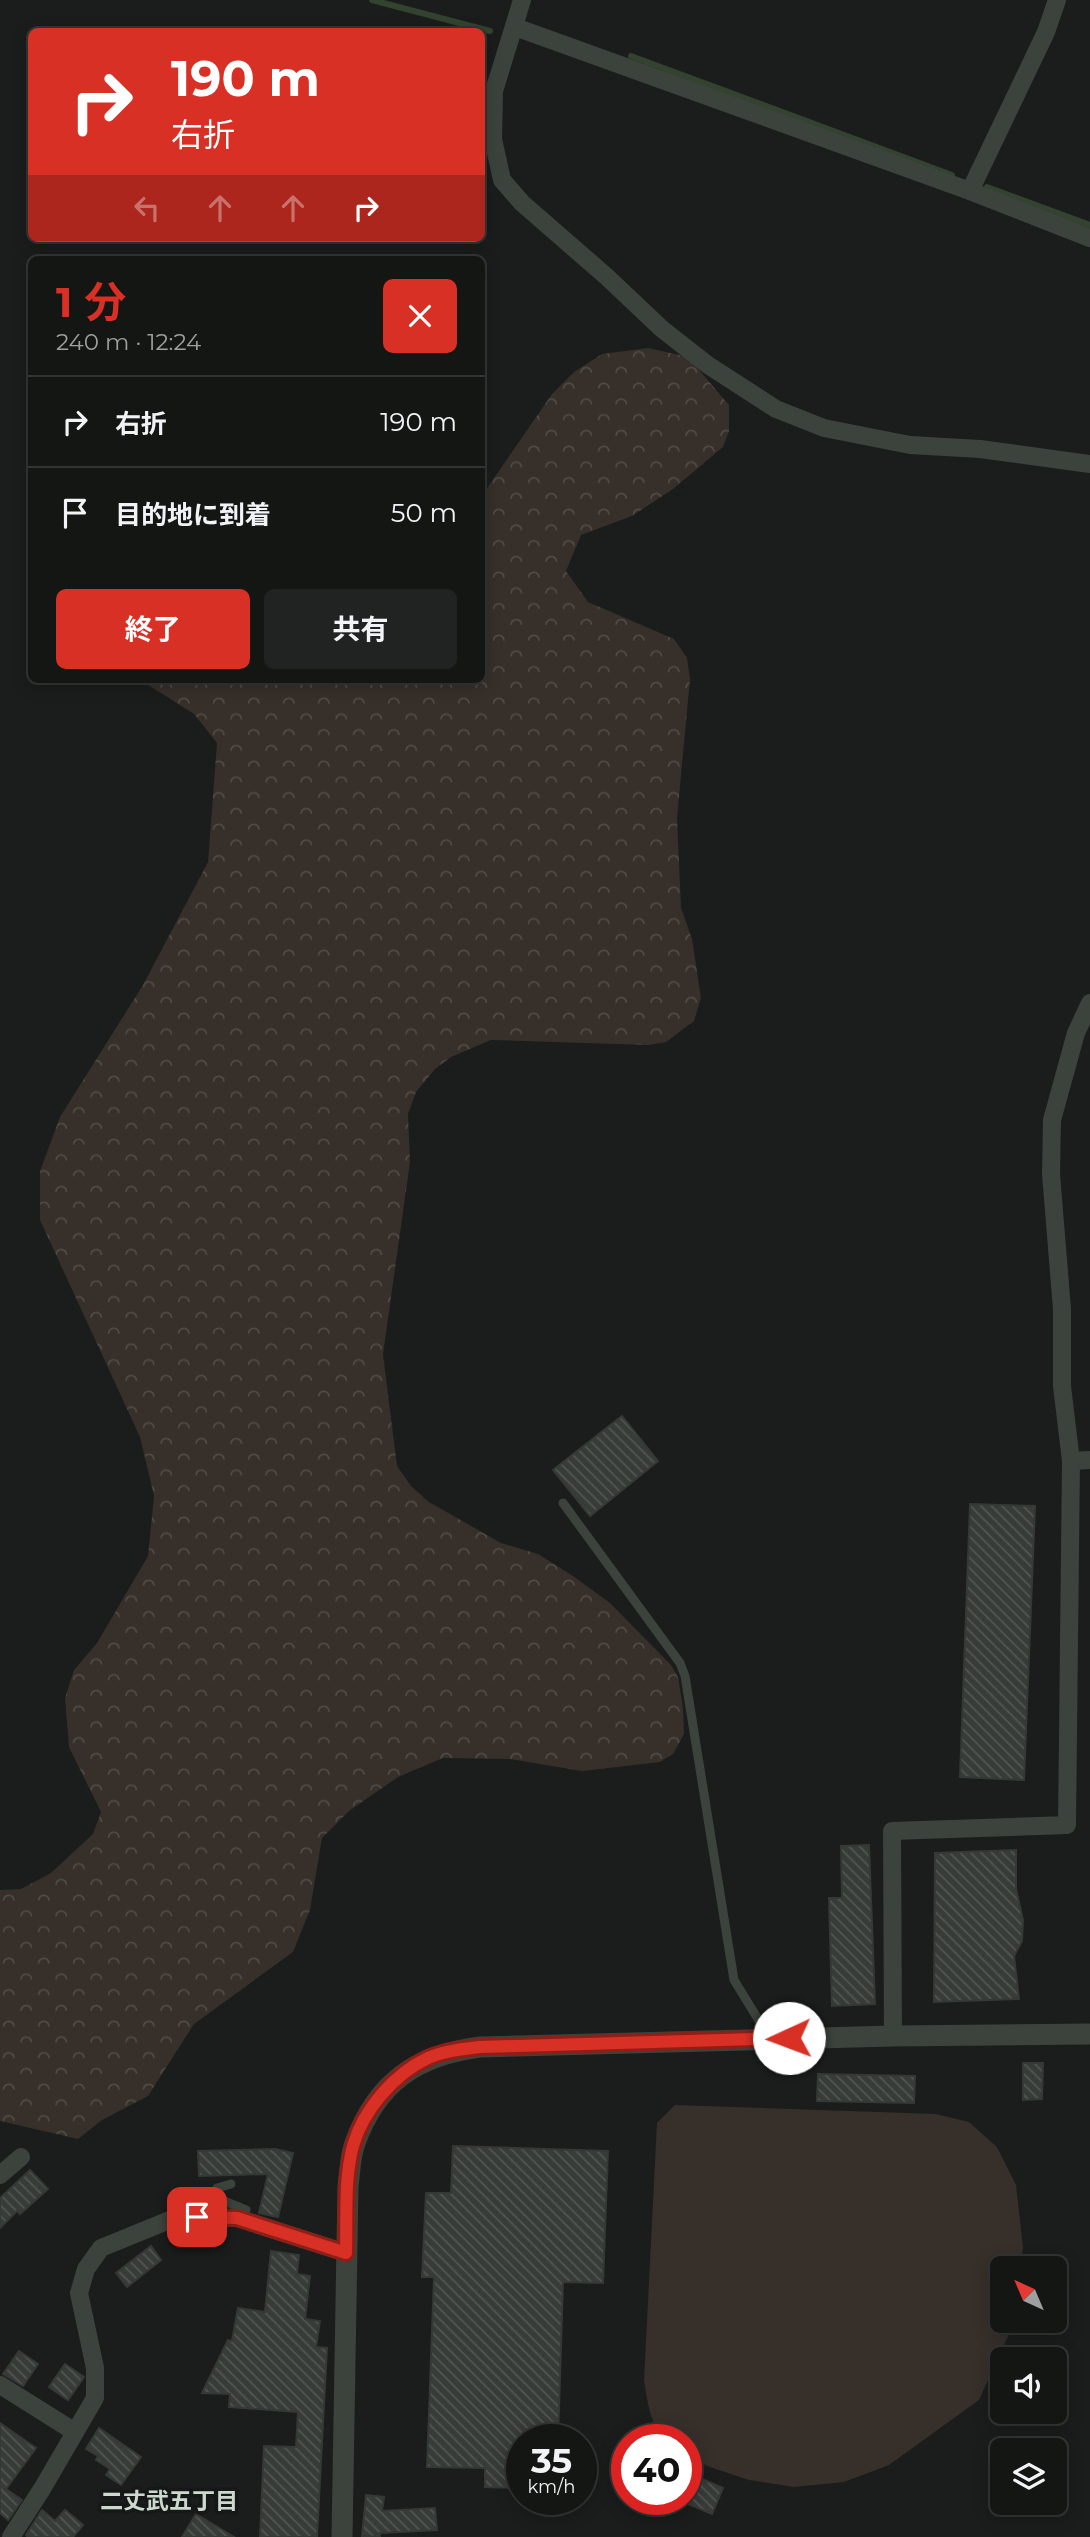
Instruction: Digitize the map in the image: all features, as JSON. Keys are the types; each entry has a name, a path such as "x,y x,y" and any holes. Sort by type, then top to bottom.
{"street":[{"path":"522,0 494,91 493,139 502,180 522,203 662,329 699,358 776,409 824,428 910,445 980,449 1090,464"},
{"path":"970,191 1046,32 1057,0"},
{"path":"515,27 970,191 1090,238"},
{"path":"893,2036 892,1831 1067,1825 1071,1461 1062,1386 1062,1309 1051,1174 1052,1120 1076,1033 1090,1003"},
{"path":"1071,1461 1090,1460"},
{"path":"342,2537 348,2186 354,2145 368,2115 385,2090 407,2070 428,2058 453,2050 480,2047 893,2036 1090,2034"},
{"path":"0,2175 21,2157"},
{"path":"11,2537 43,2489 95,2398 95,2368 79,2293 86,2269 102,2248 177,2217 237,2218 346,2253"},
{"path":"0,2385 75,2432"}],"lane":[{"path":"563,1503 680,1663 685,1676 734,1980 761,2024 763,2039"},
{"path":"231,2183 217,2188 217,2198 246,2210 243,2220"}],"green space":[{"path":"648,348 688,357 729,405 729,431 723,447 673,489 632,516 581,535 566,571 588,602 674,639 687,658 690,679 677,818 681,908 692,939 701,998 694,1021 666,1042 648,1045 491,1040 451,1057 435,1069 416,1092 408,1114 410,1162 383,1354 397,1466 411,1486 429,1502 501,1543 538,1554 610,1603 671,1665 678,1677 684,1734 673,1754 660,1762 582,1771 510,1759 443,1758 398,1777 349,1811 322,1838 310,1910 293,1952 194,2024 148,2096 102,2120 78,2139 0,2121 0,1890 21,1889 51,1873 93,1834 101,1812 69,1747 65,1698 74,1670 97,1643 148,1556 154,1496 140,1437 40,1220 40,1171 60,1117 143,985 208,862 217,743 194,714 145,683 485,683 485,491 552,394 574,372 602,354"},
{"path":"675,2105 936,2114 969,2122 997,2147 1016,2185 1023,2248 1022,2256 990,2256 990,2333 1010,2333 1003,2347 990,2347 990,2376 979,2400 889,2465 844,2482 794,2487 749,2480 702,2463 702,2424 655,2424 644,2381 657,2123"}],"building":[{"path":"622,1416 658,1461 590,1516 553,1470"},
{"path":"970,1504 1035,1506 1024,1780 960,1777"},
{"path":"869,1845 875,2004 832,2006 829,1898 842,1898 841,1846"},
{"path":"1016,1850 1016,1889 1023,1920 1022,1941 1014,1956 1019,1999 934,2002 935,1853"},
{"path":"1023,2063 1043,2063 1042,2099 1023,2100"},
{"path":"818,2074 915,2076 914,2103 817,2101"},
{"path":"453,2146 608,2151 603,2283 563,2282 559,2424 506,2424 506,2488 485,2487 485,2468 427,2467 434,2277 422,2277 426,2193 451,2193"},
{"path":"275,2149 293,2153 278,2217 259,2213 268,2174 199,2176 198,2151"},
{"path":"30,2170 48,2189 20,2214 17,2211 0,2228 0,2198"},
{"path":"151,2246 161,2260 127,2287 116,2273"},
{"path":"271,2251 299,2255 297,2274 310,2276 305,2319 320,2321 316,2347 327,2348 317,2537 260,2537 264,2446 296,2447 298,2412 229,2407 230,2394 202,2393 228,2340 232,2341 238,2308 265,2312"},
{"path":"19,2351 38,2364 23,2386 3,2374"},
{"path":"65,2364 84,2377 68,2400 49,2387"},
{"path":"0,2423 36,2448 6,2489 22,2500 8,2520 0,2513"},
{"path":"99,2428 141,2457 121,2485 106,2475 110,2469 96,2460 98,2456 86,2449"},
{"path":"702,2479 723,2488 712,2514 702,2510"},
{"path":"366,2495 384,2497 382,2511 435,2508 437,2530 380,2533 380,2537 362,2536"},
{"path":"42,2510 55,2521 65,2510 83,2525 73,2537 28,2537 26,2535"},
{"path":"196,2514 234,2537 182,2537"}],"waterway":[{"path":"372,0 479,28"},
{"path":"485,30 490,31"},
{"path":"631,56 952,175"},
{"path":"987,187 1090,225"}],"district":[{"name":"二丈武五丁目","path":"169,2501"}],"route":[{"path":"197,2217 237,2218 346,2253 348,2186 354,2145 368,2115 385,2090 407,2070 428,2058 453,2050 789,2038"}]}
